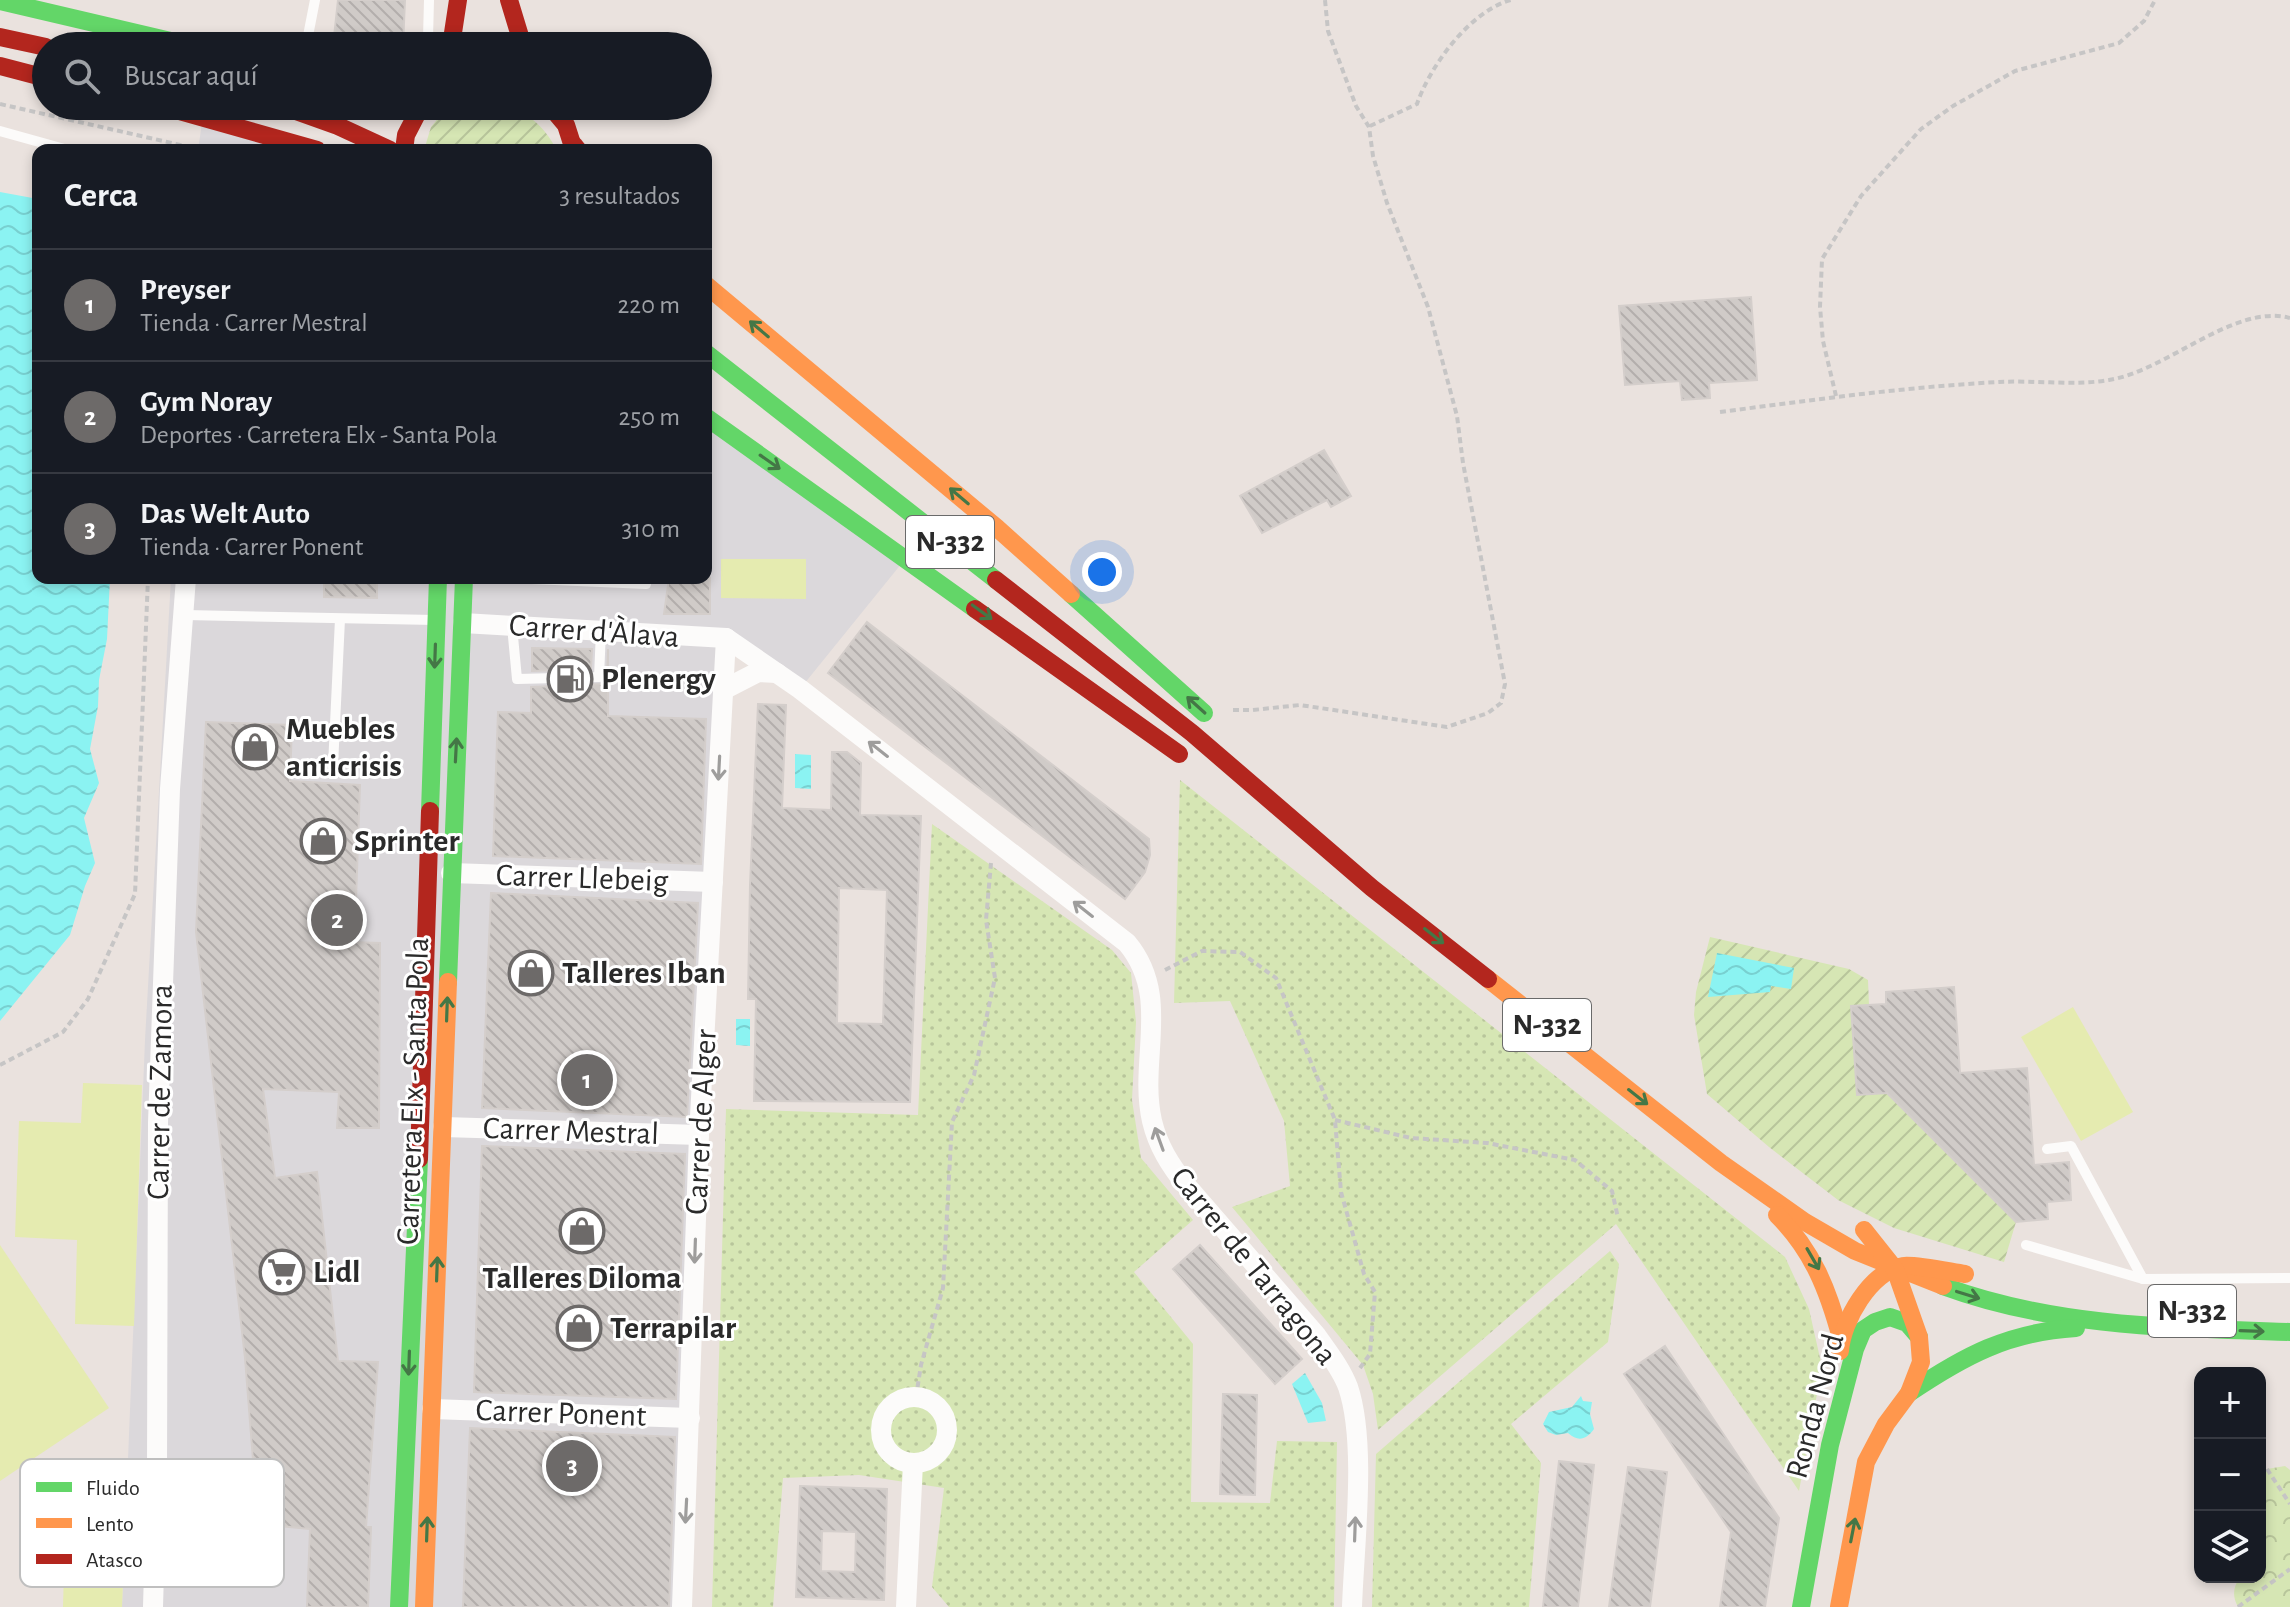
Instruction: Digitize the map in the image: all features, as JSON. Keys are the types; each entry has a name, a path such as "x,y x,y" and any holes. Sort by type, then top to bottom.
{"main road":[{"path":"454,32 458,0"},
{"path":"509,0 518,32"},
{"path":"0,1 132,32"},
{"path":"0,37 32,44"},
{"path":"0,66 32,74"},
{"path":"212,120 297,144"},
{"path":"321,120 377,144"},
{"path":"321,120 326,144"},
{"path":"405,144 414,120"},
{"path":"562,120 573,144"},
{"path":"712,290 997,528 1210,718"},
{"name":"N-332","path":"712,358 1192,733 1363,856 1333,830"},
{"path":"712,421 1192,763"},
{"name":"Carretera Elx - Santa Pola","path":"399,1607 420,1128 438,584"},
{"name":"Carretera Elx - Santa Pola","path":"424,1607 464,584"},
{"name":"N-332","path":"1192,733 1372,888 1721,1163 1805,1222 1855,1251 1972,1297 2062,1317 2158,1328 2290,1332"},
{"path":"1218,781 1372,888"},
{"name":"N-332","path":"1621,1061 1696,1120"},
{"path":"1721,1163 1799,1236 1818,1267 1831,1298 1841,1338 1839,1367 1844,1395"},
{"path":"1841,1338 1855,1306 1873,1282 1895,1269 1903,1266 1972,1276 1858,1227 1886,1255 1895,1269 1919,1337"},
{"name":"N-332","path":"2107,1303 2175,1310 2290,1315"},
{"name":"Ronda Nord","path":"1801,1607 1830,1445 1855,1349 1863,1330 1890,1317 1907,1323 1919,1337 1921,1362 1909,1393 1886,1424 1866,1462 1839,1607"},
{"path":"1909,1393 1959,1358 2012,1336 2060,1328 2158,1328"}],"street":[{"name":"Carrer de Zamora","path":"157,1459 158,1123 170,789 186,584"},
{"name":"Carrer d'Àlava","path":"463,623 726,638"},
{"name":"Carrer de Tarragona","path":"726,638 777,673 993,839 1127,943 1140,958 1148,978 1151,1002 1151,1118 1159,1144 1186,1185 1316,1335 1347,1386 1354,1417 1357,1472 1352,1607"},
{"name":"Carrer de Alger","path":"682,1607 699,1135 726,638"},
{"path":"723,690 758,672 777,673"},
{"name":"Carrer Llebeig","path":"451,873 713,882"},
{"name":"Carrer Mestral","path":"443,1127 699,1135"},
{"path":"916,1397 937,1406 947,1426 942,1448 934,1456 913,1463 903,1461 886,1448 881,1428 888,1409 906,1398 916,1397"},
{"name":"Carrer Ponent","path":"432,1409 690,1418"},
{"path":"906,1607 913,1463"},
{"name":"Carrer de Zamora","path":"153,1607 154,1587"}],"lane":[{"path":"309,32 315,0"},
{"path":"428,32 429,0"},
{"path":"0,131 47,144"},
{"path":"238,143 259,133"},
{"path":"185,615 436,620"},
{"path":"333,766 340,619"},
{"path":"512,626 517,679 599,677 601,631"},
{"path":"2047,1149 2071,1146 2143,1279"},
{"path":"2026,1245 2143,1279 2290,1278"}],"path":[{"path":"1210,718 1300,705 1447,727 1488,713 1501,703 1505,684 1457,416 1428,307 1387,203 1373,156 1369,127 1356,106 1328,31 1325,0"},
{"path":"1369,127 1417,104 1423,85 1473,19 1501,2 1511,0"},
{"path":"1836,396 1822,330 1822,259 1861,196 1921,129 1953,106 2015,71 2119,43 2144,21 2155,0"},
{"path":"0,104 32,111"},
{"path":"71,120 178,144"},
{"path":"1720,412 1836,396 2000,382 2109,380 2160,364 2229,324 2279,315 2290,318"},
{"path":"0,1065 63,1032 88,999 135,894 148,584"},
{"path":"916,1397 921,1365 943,1288 952,1122 974,1075 995,978 986,920 993,839"},
{"path":"1148,978 1202,951 1240,952 1276,978 1335,1120 1341,1192 1364,1274 1375,1292 1370,1354 1347,1386"},
{"path":"1335,1120 1411,1138 1487,1143 1575,1160 1612,1191 1618,1218"},
{"path":"2267,1469 2290,1504"},
{"path":"2238,1607 2290,1569"}],"shaded area":[{"path":"202,120 216,120 297,144 199,144"},
{"path":"712,421 906,558 800,689 727,639 682,1607 122,1607 123,1587 284,1587 284,1459 128,1459 145,1040 171,584 712,584"}],"green space":[{"path":"437,120 532,120 553,144 426,144"},
{"path":"721,559 806,559 806,599 721,598"},
{"path":"1180,780 1785,1257 1809,1309 1822,1367 1799,1491 1616,1224 1378,1430 1373,1394 1363,1365 1232,1207 1290,1186 1284,1121 1230,1001 1174,1003"},
{"path":"932,824 1112,950 1131,973 1136,1022 1132,1100 1141,1158 1193,1220 1134,1272 1193,1344 1191,1502 1270,1503 1277,1441 1337,1442 1334,1607 949,1607 932,1587 944,1488 859,1475 783,1478 773,1607 712,1607 726,1109 918,1115"},
{"path":"1710,937 1849,969 1868,980 1869,1005 1851,1007 1857,1095 1887,1093 2016,1222 2004,1262 1894,1228 1838,1200 1707,1094 1694,1015 1696,992"},
{"path":"2073,1007 2133,1112 2081,1141 2021,1037"},
{"path":"83,1083 142,1085 134,1326 75,1324 77,1240 15,1237 19,1121 81,1123"},
{"path":"0,1245 109,1408 33,1459 20,1459 20,1468 0,1481"},
{"path":"1610,1251 1619,1264 1608,1342 1511,1424 1541,1463 1529,1607 1372,1607 1376,1454"},
{"path":"2285,1466 2290,1470 2290,1607 2238,1607 2234,1592 2237,1583 2266,1583 2267,1469"},
{"path":"64,1587 123,1587 122,1607 63,1607"}],"water":[{"path":"0,192 32,198 32,584 110,584 107,639 90,749 99,783 84,818 95,863 70,935 0,1021"},
{"path":"795,754 811,755 811,789 795,788"},
{"path":"1717,953 1794,968 1791,989 1771,986 1770,992 1708,997"},
{"path":"736,1019 750,1019 750,1046 736,1045"},
{"path":"1305,1373 1322,1403 1326,1421 1308,1423 1292,1384"},
{"path":"1581,1396 1583,1401 1592,1402 1590,1414 1594,1429 1591,1433 1579,1439 1568,1433 1556,1435 1548,1432 1543,1424 1549,1412 1572,1407"}],"building":[{"path":"338,0 405,0 404,32 335,32"},
{"path":"1751,297 1757,380 1709,383 1710,398 1682,400 1680,381 1625,385 1619,306"},
{"path":"1324,450 1351,496 1331,507 1327,500 1262,533 1240,496"},
{"path":"324,584 377,584 377,598 324,597"},
{"path":"668,584 710,584 710,614 664,614"},
{"path":"867,622 1149,839 1150,855 1145,872 1125,899 828,673"},
{"path":"532,648 592,649 591,669 532,671"},
{"path":"608,649 608,716 706,719 701,864 493,856 498,712 531,713 531,687 602,684 607,677"},
{"path":"758,704 786,705 782,808 831,810 832,752 847,752 861,763 860,815 921,816 910,1102 754,1101 756,999 748,999","holes":["839,888 887,890 883,1024 837,1023"]},
{"path":"206,722 292,725 290,781 360,785 356,900 349,900 349,942 380,943 379,1128 337,1128 339,1092 263,1089 275,1178 317,1172 338,1361 378,1362 366,1527 371,1527 368,1607 307,1607 310,1529 284,1526 284,1459 253,1459 245,1358 196,932"},
{"path":"491,893 698,903 687,1117 482,1108"},
{"path":"1954,987 1960,1073 2027,1068 2034,1165 2069,1162 2071,1200 2047,1202 2048,1219 2016,1222 1887,1093 1857,1095 1851,1006 1886,1004 1886,992"},
{"path":"482,1146 685,1154 676,1399 474,1392"},
{"path":"1200,1245 1302,1359 1275,1384 1173,1269"},
{"path":"1665,1346 1779,1518 1765,1607 1720,1607 1731,1532 1624,1374"},
{"path":"1223,1394 1257,1395 1255,1495 1220,1494"},
{"path":"470,1428 675,1437 669,1607 463,1607"},
{"path":"1559,1461 1594,1465 1578,1607 1543,1607"},
{"path":"1628,1467 1667,1472 1650,1607 1609,1607"},
{"path":"800,1486 887,1489 884,1600 796,1597","holes":["822,1531 856,1532 855,1572 821,1571"]}],"traffic: fast":[{"path":"0,1 132,32"},
{"path":"712,358 996,580"},
{"path":"712,421 975,609"},
{"path":"430,811 438,584"},
{"path":"448,982 464,584"},
{"path":"1071,594 1204,713"},
{"path":"399,1607 419,1159"},
{"path":"1943,1286 1985,1300 2071,1318 2158,1326 2290,1332"},
{"path":"1801,1607 1830,1445 1855,1349 1863,1330 1890,1317 1907,1323 1919,1337"},
{"path":"1909,1393 1988,1348 2029,1335 2076,1328"}],"traffic: slow":[{"path":"712,290 997,528 1071,594"},
{"path":"1488,979 1721,1163 1805,1222 1855,1251 1943,1286"},
{"path":"424,1607 448,982"},
{"path":"1777,1215 1818,1272 1841,1338"},
{"path":"1839,1607 1866,1462 1886,1424 1909,1393 1921,1362 1919,1337 1895,1269 1864,1230"},
{"path":"1840,1351 1846,1326 1860,1300 1891,1270 1909,1266 1965,1274"}],"traffic: jam":[{"path":"453,32 458,0"},
{"path":"509,0 519,32"},
{"path":"0,37 32,44"},
{"path":"0,66 32,74"},
{"path":"211,120 296,144"},
{"path":"321,120 377,144"},
{"path":"405,144 414,120"},
{"path":"562,120 572,144"},
{"path":"996,580 1192,733 1372,888 1488,979"},
{"path":"975,609 1179,754"},
{"path":"419,1159 430,811"}],"place":[{"name":"Plenergy","path":"570,679"},
{"name":"Muebles anticrisis","path":"255,747"},
{"name":"Sprinter","path":"323,841"},
{"name":"Gym Noray","path":"337,920"},
{"name":"Talleres Iban","path":"531,973"},
{"name":"Preyser","path":"587,1080"},
{"name":"Talleres Diloma","path":"582,1231"},
{"name":"Lidl","path":"282,1272"},
{"name":"Terrapilar","path":"579,1328"},
{"name":"Das Welt Auto","path":"572,1466"}]}
